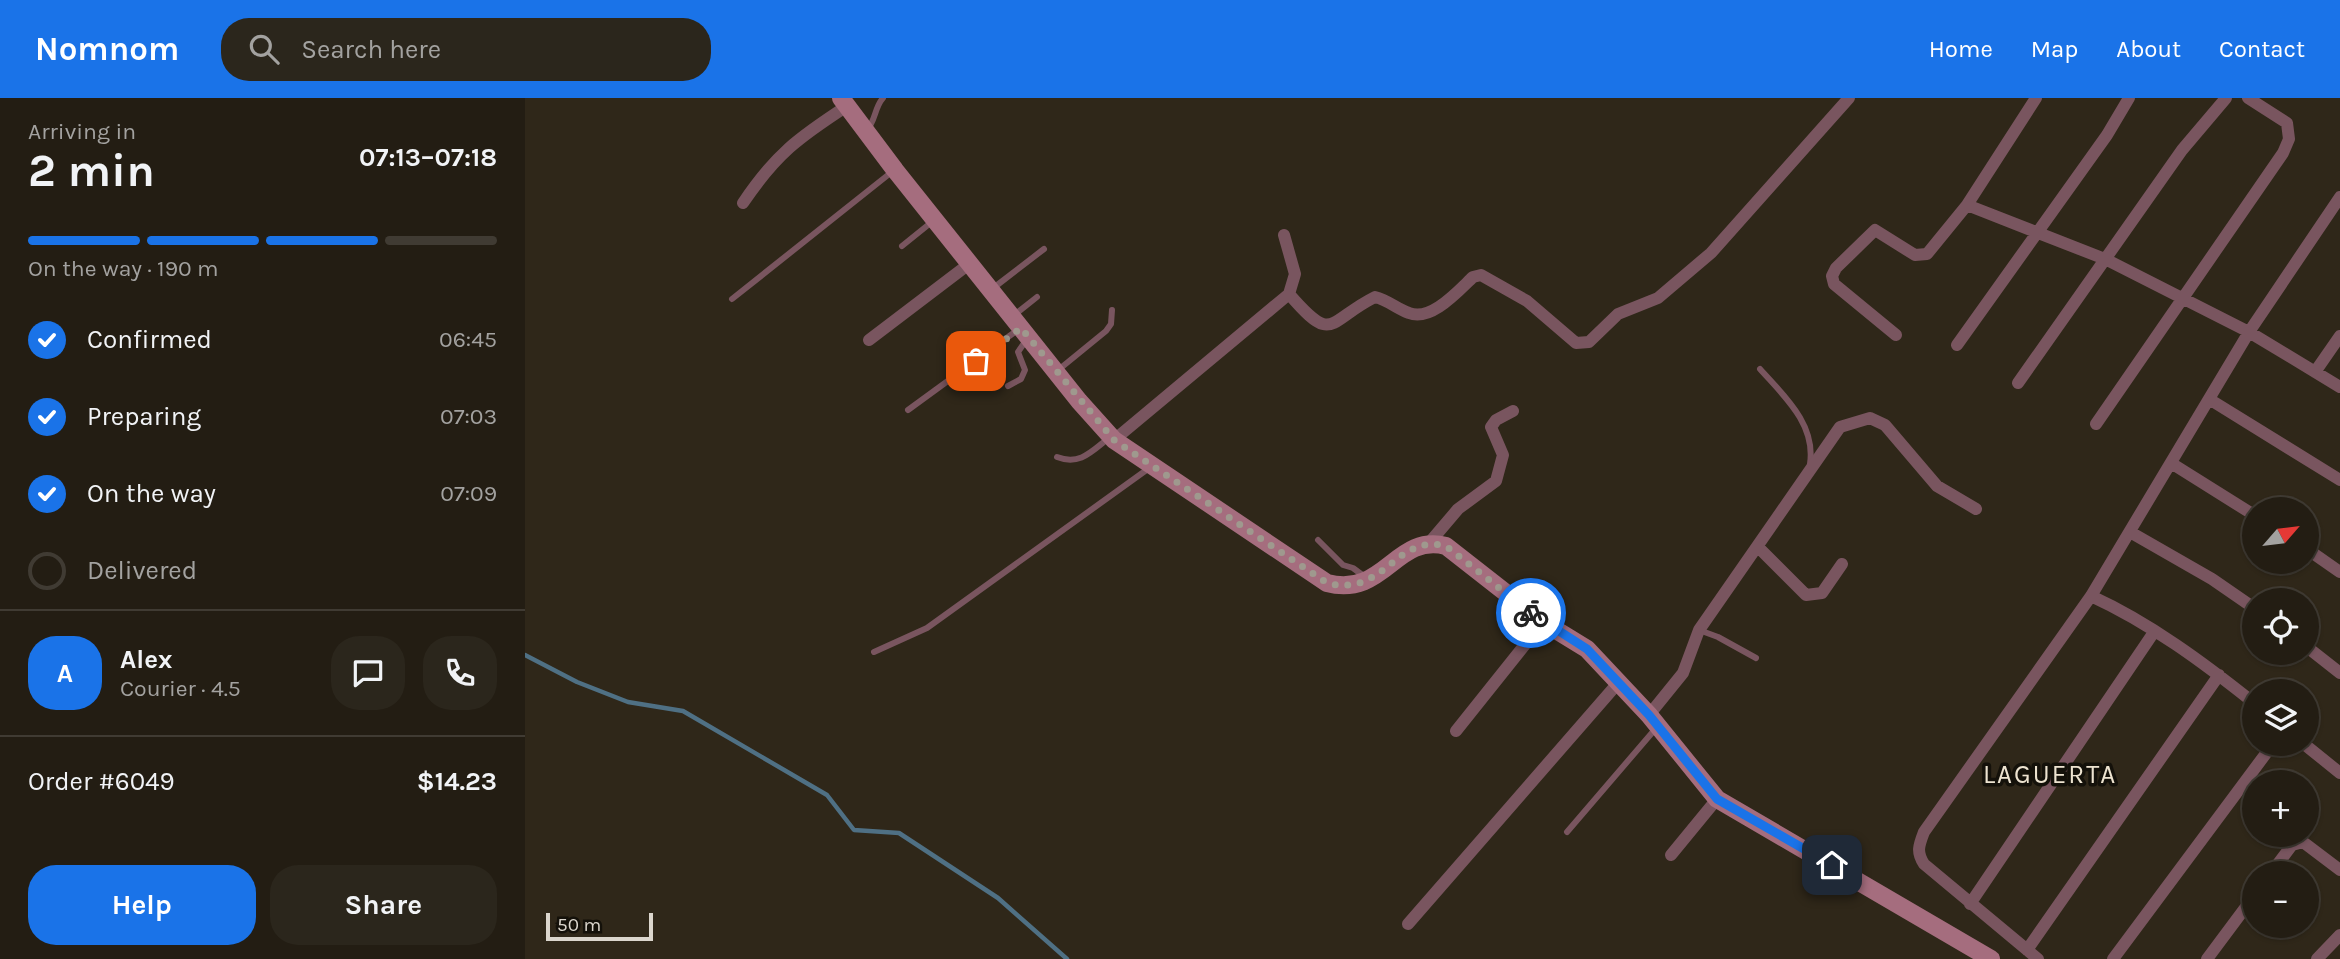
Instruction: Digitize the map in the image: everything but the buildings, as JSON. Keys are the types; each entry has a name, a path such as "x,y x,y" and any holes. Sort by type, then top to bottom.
{"street":[{"path":"1289,294 1310,319 1322,326 1334,325 1375,297 1387,300 1408,313 1419,316 1429,313 1473,277 1481,275 1527,301 1576,343 1589,342 1618,314 1658,298 1711,253 1849,98"},
{"path":"1896,335 1834,284 1832,276 1836,268 1875,230 1915,255 1927,254 1967,205 2036,98"},
{"path":"1957,345 2107,135 2129,98"},
{"path":"2018,383 2208,116 2226,98"},
{"path":"2096,424 2283,153 2289,139 2287,123 2248,98"},
{"path":"743,202 770,164 844,102 1020,328 1112,438 1327,583 1346,588 1368,580 1413,549 1430,542 1458,509 1496,481 1503,455 1492,427 1496,420 1513,411"},
{"path":"2038,959 1924,864 1918,847 1924,832 2091,596 2249,332 2340,197"},
{"path":"1967,205 2105,259 2249,332 2340,387"},
{"path":"1112,438 1289,294 1295,274 1284,235"},
{"path":"869,340 969,264"},
{"path":"2315,372 2340,335"},
{"path":"2209,398 2340,480"},
{"path":"1653,721 1683,673 1699,630 1840,427 1870,418 1885,425 1937,486 1976,509"},
{"path":"2171,463 2242,508"},
{"path":"2130,532 2212,579 2242,600"},
{"path":"1430,542 1446,546 1543,622 1587,649 1653,721 1717,799 1991,959"},
{"path":"1758,547 1806,595 1822,593 1842,564"},
{"path":"2319,557 2340,572"},
{"path":"2091,596 2154,632 2242,694"},
{"path":"1456,731 1543,622"},
{"path":"1970,904 2154,632"},
{"path":"2319,656 2340,673"},
{"path":"2027,950 2218,675"},
{"path":"1408,924 1618,683"},
{"path":"2113,959 2264,756"},
{"path":"2319,756 2340,773"},
{"path":"1671,855 1717,799"},
{"path":"2280,861 2292,845 2303,842 2340,870"},
{"path":"2207,959 2242,912"},
{"path":"2317,959 2340,935"}],"lane":[{"path":"865,132 873,123 878,103 883,98"},
{"path":"732,299 895,170"},
{"path":"902,246 934,220"},
{"path":"990,290 1044,249"},
{"path":"1008,386 1021,379 1025,370 1018,352 1020,328 1037,297"},
{"path":"1056,372 1106,331 1111,324 1112,310"},
{"path":"908,410 1020,328"},
{"path":"1760,369 1793,406 1805,425 1812,455 1810,470"},
{"path":"1057,457 1069,461 1080,459 1112,438"},
{"path":"874,652 927,628 1154,465"},
{"path":"1318,540 1343,565 1360,572 1368,580"},
{"path":"1699,630 1718,636 1756,658"},
{"path":"1567,832 1653,721"}],"waterway":[{"path":"525,655 577,682 628,702 683,711 827,795 854,830 899,833 998,898 1067,959"}],"way so far":[{"path":"976,361 1021,328 1114,440 1203,497 1327,583 1346,588 1362,584 1413,549 1430,542 1446,546 1531,613"}],"district":[{"name":"LAGUERTA","path":"2050,774"}],"route":[{"path":"1531,613 1587,649 1649,715 1717,799 1832,865"}]}
